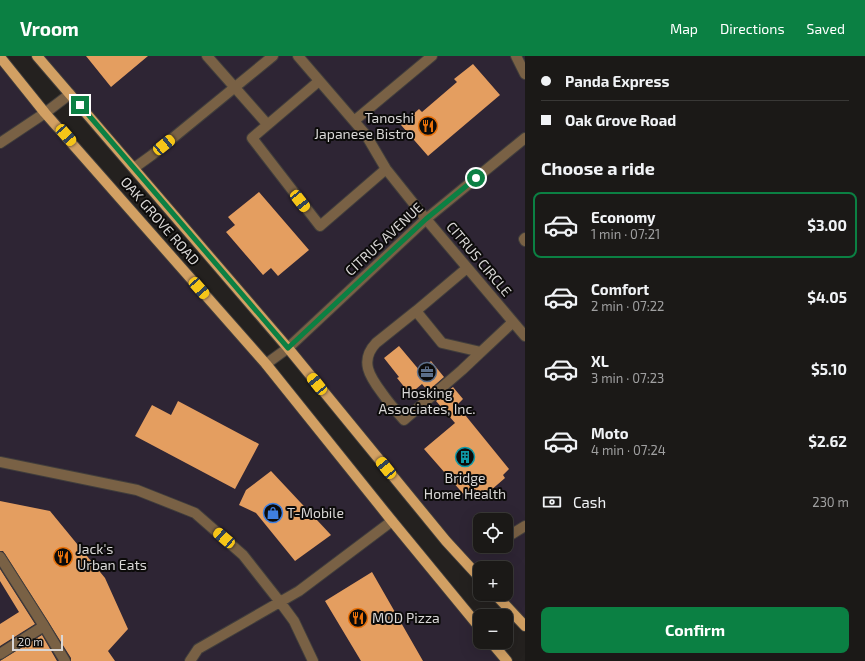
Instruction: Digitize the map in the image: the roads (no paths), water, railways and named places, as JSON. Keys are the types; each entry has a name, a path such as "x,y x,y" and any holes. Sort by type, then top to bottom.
{"main road":[{"name":"OAK GROVE ROAD","path":"37,56 288,348 446,542 473,571"},
{"name":"OAK GROVE ROAD","path":"0,57 46,113 266,364 473,619"},
{"path":"502,601 525,626"},
{"path":"498,649 507,661"}],"street":[{"path":"207,56 267,124"},
{"path":"134,168 273,56"},
{"name":"CITRUS CIRCLE","path":"298,56 366,135 386,169 426,219 525,336"},
{"path":"354,121 432,56"},
{"path":"516,56 525,74"},
{"path":"319,81 252,138 320,226 386,169"},
{"path":"0,143 46,113 70,94"},
{"name":"CITRUS AVENUE","path":"266,364 288,348 426,219 525,138"},
{"path":"467,268 376,343 370,350 368,358 368,372 372,380 393,408 404,420 462,370 513,322"},
{"path":"416,311 442,343 481,352"},
{"path":"0,462 137,490 194,513 243,555 294,621 313,661"},
{"path":"190,661 198,649 299,591 392,521"},
{"path":"513,533 525,526"},
{"path":"0,557 65,661"},
{"path":"0,654 44,626"}],"place":[{"name":"Tanoshi Japanese Bistro","path":"428,126"},
{"name":"Hosking Associates, Inc.","path":"427,372"},
{"name":"Bridge Home Health","path":"465,457"},
{"name":"T-Mobile","path":"273,513"},
{"name":"Jack's Urban Eats","path":"63,557"},
{"name":"MOD Pizza","path":"358,618"}]}
